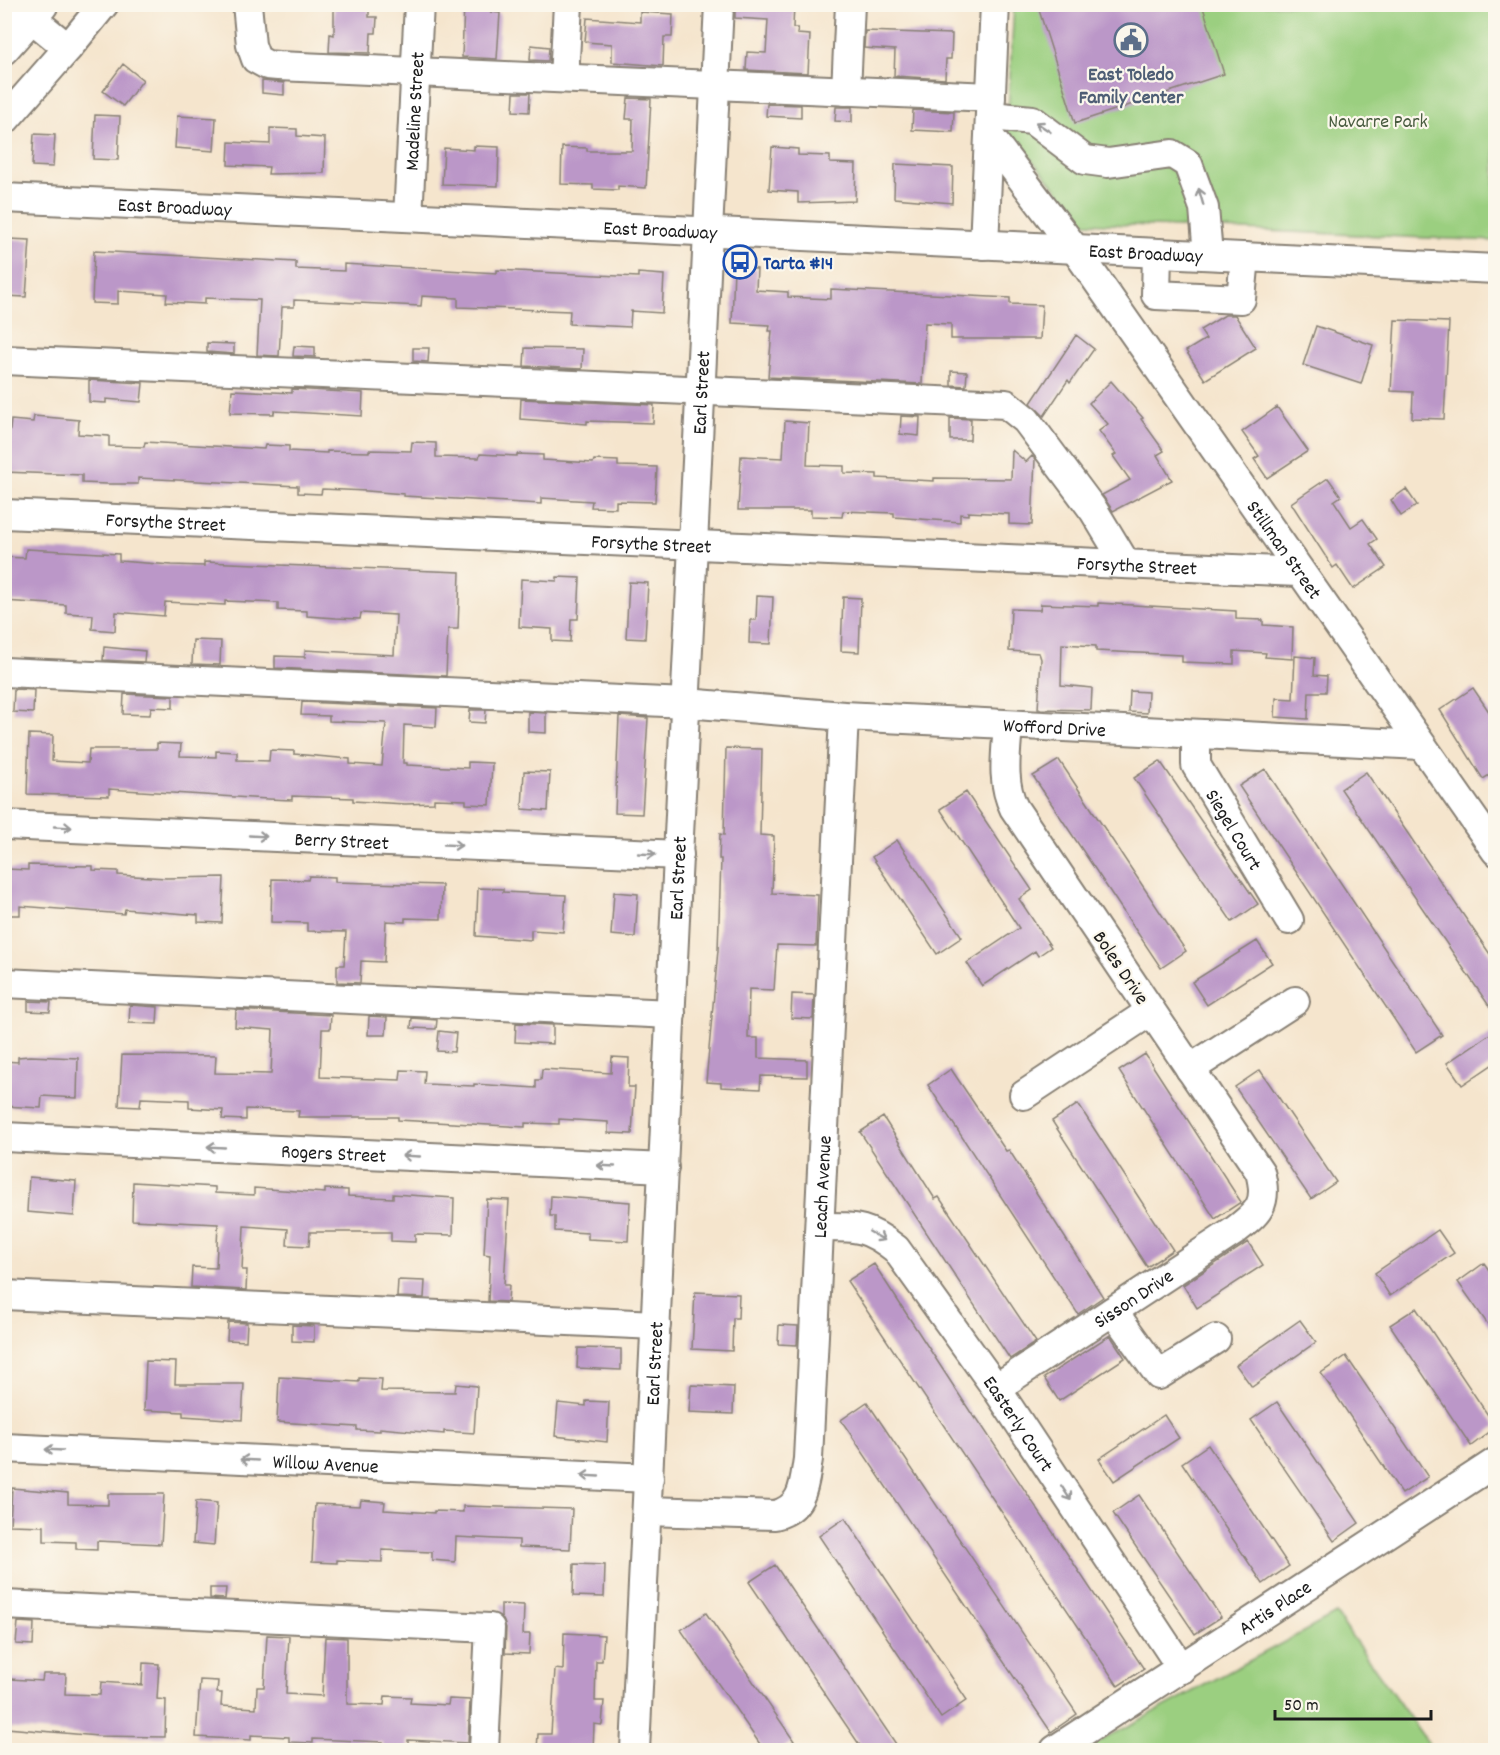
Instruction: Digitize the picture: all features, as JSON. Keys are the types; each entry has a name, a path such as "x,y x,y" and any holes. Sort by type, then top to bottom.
{"street":[{"path":"4,121 104,4"},
{"path":"247,4 251,45 256,59 267,65 846,91 991,117 1032,120 1085,159 1108,163 1172,154 1188,164 1204,208 1208,255"},
{"name":"Madeline Street","path":"408,217 419,4"},
{"path":"564,78 568,4"},
{"name":"Earl Street","path":"635,1750 719,4"},
{"path":"846,91 850,4"},
{"path":"984,245 995,4"},
{"path":"4,50 30,9 68,48"},
{"name":"Stillman Street","path":"991,117 1075,249 1496,851"},
{"name":"East Broadway","path":"4,198 1496,269"},
{"path":"1127,324 1156,295 1157,253"},
{"path":"1156,295 1241,299 1245,257"},
{"path":"4,360 1006,404 1026,420 1094,511 1126,564"},
{"name":"Forsythe Street","path":"4,514 1299,572"},
{"name":"Wofford Drive","path":"4,672 686,703 844,716 1421,745"},
{"name":"Leach Avenue","path":"648,1511 775,1515 788,1512 798,1502 803,1492 808,1459 821,1227 844,716"},
{"name":"Boles Drive","path":"1008,725 1006,793 1260,1172 1264,1188 1263,1201"},
{"name":"Siegel Court","path":"1196,735 1196,765 1289,920"},
{"name":"Berry Street","path":"4,825 679,855"},
{"path":"4,983 671,1014"},
{"path":"1190,1070 1295,1001"},
{"path":"1024,1095 1151,1011"},
{"name":"Rogers Street","path":"4,1137 664,1168"},
{"name":"Sisson Drive","path":"996,1388 1233,1232 1257,1212 1263,1201"},
{"name":"Easterly Court","path":"821,1227 875,1232 896,1249 996,1388 1182,1669"},
{"path":"4,1295 656,1325"},
{"path":"1113,1311 1159,1375 1216,1339"},
{"name":"Willow Avenue","path":"4,1448 649,1478"},
{"name":"Artis Place","path":"1055,1750 1496,1462"},
{"path":"4,1605 490,1628 484,1750"}],"green space":[{"name":"Navarre Park","path":"1014,5 1495,5 1495,241 1085,223 1007,130"},
{"path":"1336,1614 1433,1750 1084,1750"}],"building":[{"path":"464,4 490,4 490,12 500,13 497,59 462,57"},
{"path":"735,4 794,4 793,28 798,28 797,34 810,35 808,73 746,70 747,52 766,53 768,20 735,18"},
{"name":"East Toledo Family Center","path":"1037,4 1202,4 1224,74 1075,123"},
{"path":"334,7 369,8 369,17 377,17 376,33 371,33 370,53 329,52 330,34 334,35"},
{"path":"640,12 673,14 672,37 664,37 663,66 612,62 612,44 585,42 587,18 640,22"},
{"path":"865,31 952,34 951,59 946,59 945,79 894,76 895,50 864,48"},
{"path":"531,45 549,47 548,61 530,60"},
{"path":"123,64 143,80 123,106 103,91"},
{"path":"262,81 284,83 284,95 262,93"},
{"path":"514,93 530,93 529,112 513,111"},
{"path":"628,98 651,99 646,188 618,186 618,190 593,189 593,185 561,184 562,147 587,148 587,151 632,151 633,119 626,119"},
{"path":"767,104 801,105 801,118 766,116"},
{"path":"836,107 852,107 852,122 835,121"},
{"path":"913,110 954,112 953,132 912,130"},
{"path":"95,115 120,116 118,160 93,159"},
{"path":"177,116 216,118 214,151 175,148"},
{"path":"270,128 297,129 297,136 325,138 324,173 268,174 269,167 228,165 229,142 270,144"},
{"path":"34,134 55,135 53,167 32,166"},
{"path":"474,146 499,147 498,186 442,184 444,148 474,150"},
{"path":"772,147 798,149 798,155 830,156 830,163 856,164 855,201 798,203 798,192 769,190"},
{"path":"895,164 953,167 952,203 894,198"},
{"path":"9,239 30,240 26,297 5,296"},
{"path":"94,251 296,262 296,269 344,271 344,264 497,273 497,270 638,277 638,273 664,275 662,313 631,311 630,327 569,324 570,311 458,307 458,298 422,296 421,306 294,300 294,307 282,307 279,356 257,355 260,300 205,298 205,304 166,302 167,294 118,291 118,304 92,303"},
{"path":"734,268 757,269 756,290 788,292 788,297 831,299 831,289 1010,298 1010,304 1042,305 1040,339 951,339 951,324 925,323 922,384 768,377 772,331 769,331 770,325 732,323"},
{"path":"1225,315 1235,315 1256,348 1205,380 1186,351 1206,339 1200,330"},
{"path":"1395,320 1449,322 1444,419 1412,418 1413,392 1391,391"},
{"path":"1316,326 1373,345 1361,384 1303,365"},
{"path":"1076,335 1094,349 1070,383 1068,380 1044,416 1031,403"},
{"path":"207,343 234,344 234,354 207,352"},
{"path":"294,346 315,347 315,357 293,356"},
{"path":"413,348 429,348 428,362 413,361"},
{"path":"525,348 583,349 582,369 524,366"},
{"path":"951,371 967,372 966,386 951,385"},
{"path":"89,380 143,383 141,402 106,399 106,403 89,402"},
{"path":"1111,381 1143,418 1141,419 1164,451 1157,455 1172,480 1113,511 1102,495 1130,480 1113,456 1116,454 1099,431 1108,424 1089,403"},
{"path":"292,389 363,393 362,416 274,411 274,414 230,413 232,390 292,393"},
{"path":"521,399 654,405 653,423 587,421 587,424 520,419"},
{"path":"1277,407 1308,451 1267,478 1254,459 1259,456 1242,432"},
{"path":"34,416 79,420 78,434 109,436 109,446 144,447 145,442 264,449 265,445 289,446 289,451 327,453 327,451 369,452 369,450 411,451 412,442 436,443 436,457 479,458 480,454 517,456 517,454 543,455 543,460 593,463 594,460 618,461 618,466 657,467 655,502 616,501 616,508 591,507 592,501 541,498 541,504 322,489 321,494 298,493 298,486 138,478 138,484 82,483 82,475 4,472 4,429 10,430 11,420 33,422"},
{"path":"901,416 920,417 919,436 900,434"},
{"path":"950,418 971,419 970,440 950,440"},
{"path":"785,421 809,423 807,465 844,466 844,473 877,474 877,478 934,481 934,478 1011,479 1012,450 1026,462 1032,456 1035,459 1032,525 1009,524 1009,514 968,512 968,515 960,514 960,522 894,517 894,513 843,511 842,517 811,516 811,510 738,510 741,456 783,458"},
{"path":"1328,478 1341,496 1334,501 1351,527 1363,519 1377,539 1370,544 1386,567 1353,589 1337,565 1333,568 1291,503"},
{"path":"1406,489 1417,505 1401,516 1391,500"},
{"path":"26,549 119,554 119,561 172,565 204,566 204,562 460,572 458,629 448,629 446,676 275,668 275,656 305,657 305,650 394,655 396,615 361,613 360,619 336,618 307,616 307,611 278,610 278,603 225,601 225,605 165,602 164,616 116,612 115,631 92,629 93,615 66,613 66,605 4,601 4,557 25,558"},
{"path":"557,577 580,578 578,619 571,619 570,642 552,641 552,629 519,627 521,579 557,581"},
{"path":"629,582 648,583 645,639 626,638"},
{"path":"757,596 773,597 771,644 749,643 750,620 756,620"},
{"path":"843,597 861,598 859,652 841,651"},
{"path":"1098,603 1236,611 1236,619 1263,620 1263,625 1293,627 1292,659 1265,657 1266,653 1234,651 1234,664 1182,662 1182,655 1096,651 1096,646 1062,644 1061,685 1092,688 1091,710 1038,709 1041,659 1039,653 1009,651 1011,609 1040,610 1041,604 1098,606"},
{"path":"193,640 221,641 220,665 192,664"},
{"path":"104,647 145,651 144,662 103,660"},
{"path":"1295,656 1315,658 1314,675 1327,676 1326,692 1309,692 1308,719 1275,717 1276,698 1293,699"},
{"path":"1473,688 1496,722 1496,771 1483,779 1440,710"},
{"path":"14,689 34,690 33,713 13,712"},
{"path":"1130,691 1148,692 1147,713 1129,712"},
{"path":"124,694 173,696 173,708 151,707 150,715 123,714"},
{"path":"302,702 437,708 436,727 404,725 403,763 468,768 468,762 492,763 490,805 466,804 466,800 434,799 434,803 405,804 353,801 353,798 292,796 292,800 109,789 109,796 27,794 29,734 53,735 52,761 88,763 89,749 157,749 157,743 181,744 180,756 216,757 216,751 237,752 237,760 269,761 270,750 294,751 294,754 350,759 350,764 382,766 386,723 329,721 329,716 301,715"},
{"path":"470,710 486,710 485,723 469,722"},
{"path":"528,712 546,713 546,733 528,732"},
{"path":"619,716 648,718 642,814 615,813"},
{"path":"726,748 762,749 760,835 774,836 772,893 818,895 816,946 777,945 774,990 749,989 748,1038 758,1038 758,1058 807,1060 807,1077 761,1076 760,1089 721,1087 721,1083 706,1082 718,950 721,859 719,859 720,834 724,835"},
{"path":"1059,760 1186,951 1161,968 1033,776"},
{"path":"1160,761 1258,904 1232,922 1134,778"},
{"path":"1265,769 1442,1035 1416,1052 1239,786"},
{"path":"524,771 550,772 548,811 522,809"},
{"path":"1366,772 1496,963 1496,1016 1341,789"},
{"path":"966,792 1032,890 1019,899 1051,947 1038,956 1035,951 982,986 967,963 1019,928 940,809"},
{"path":"897,840 962,937 937,954 872,857"},
{"path":"28,865 93,866 93,870 118,871 118,875 166,878 224,877 222,923 198,922 198,915 125,909 124,914 20,906 20,915 4,915 6,869 28,870"},
{"path":"309,876 335,877 335,882 442,885 441,919 405,918 405,922 386,921 384,962 361,961 360,983 337,982 337,965 344,965 346,932 307,931 307,923 271,922 272,879 308,880"},
{"path":"478,888 503,889 503,892 566,895 563,932 531,930 531,940 476,936"},
{"path":"614,892 638,894 635,937 611,935"},
{"path":"1257,941 1272,963 1207,1005 1192,982"},
{"path":"792,994 814,995 813,1019 791,1018"},
{"path":"28,1001 51,1002 50,1012 28,1011"},
{"path":"130,1005 158,1007 157,1024 129,1023"},
{"path":"236,1010 331,1015 330,1029 322,1029 320,1077 400,1080 401,1070 425,1071 424,1084 536,1088 536,1080 541,1080 542,1069 611,1073 612,1057 629,1058 628,1087 635,1087 632,1134 608,1133 608,1122 559,1119 559,1124 525,1123 525,1127 398,1120 398,1117 298,1117 299,1111 246,1109 246,1120 222,1119 223,1110 189,1108 189,1100 141,1098 140,1107 119,1106 122,1055 216,1056 215,1073 271,1074 273,1030 235,1027"},
{"path":"369,1016 387,1017 386,1035 368,1035"},
{"path":"412,1018 437,1020 436,1029 411,1028"},
{"path":"516,1023 553,1025 553,1044 515,1042"},
{"path":"1496,1030 1496,1062 1462,1085 1447,1063"},
{"path":"439,1031 456,1033 454,1052 437,1051"},
{"path":"1145,1054 1241,1202 1215,1219 1119,1071"},
{"path":"18,1057 78,1058 77,1098 42,1096 41,1108 4,1106 4,1061 18,1062"},
{"path":"951,1069 1006,1151 1009,1150 1103,1297 1078,1314 928,1085"},
{"path":"1260,1070 1336,1182 1311,1199 1235,1087"},
{"path":"1078,1104 1173,1250 1147,1267 1052,1121"},
{"path":"883,1117 935,1199 939,1197 1036,1342 1010,1359 860,1132"},
{"path":"29,1177 76,1181 74,1216 27,1212"},
{"path":"133,1182 215,1187 215,1193 254,1195 254,1188 325,1193 325,1189 348,1190 348,1196 393,1198 393,1194 454,1198 453,1235 415,1234 415,1242 391,1241 391,1232 310,1232 309,1246 287,1245 288,1229 244,1226 242,1270 247,1270 246,1290 191,1287 192,1267 216,1268 218,1224 132,1220"},
{"path":"551,1196 630,1202 628,1241 588,1239 588,1233 555,1231 555,1216 550,1216"},
{"path":"487,1199 509,1200 504,1285 509,1285 508,1302 488,1301 490,1255 484,1254"},
{"path":"1438,1230 1454,1253 1390,1296 1375,1273"},
{"path":"1248,1242 1263,1265 1197,1308 1183,1285"},
{"path":"1484,1263 1496,1280 1496,1336 1458,1282"},
{"path":"874,1264 975,1419 976,1417 1144,1669 1118,1686 847,1281"},
{"path":"398,1280 425,1281 424,1298 397,1297"},
{"path":"695,1292 739,1294 738,1318 733,1318 732,1351 692,1349"},
{"path":"1416,1308 1496,1427 1471,1446 1390,1325"},
{"path":"1300,1320 1316,1342 1252,1387 1236,1365"},
{"path":"228,1322 247,1323 246,1341 227,1340"},
{"path":"292,1325 314,1326 314,1342 292,1341"},
{"path":"779,1325 798,1326 797,1345 778,1344"},
{"path":"1110,1335 1125,1358 1059,1401 1044,1378"},
{"path":"578,1348 621,1349 621,1370 577,1368"},
{"path":"1346,1356 1428,1477 1402,1494 1321,1373"},
{"path":"146,1361 176,1362 175,1384 244,1384 242,1420 183,1416 183,1412 144,1410"},
{"path":"279,1377 359,1382 359,1378 382,1379 381,1391 455,1392 456,1384 477,1386 474,1433 444,1431 444,1434 380,1428 380,1431 357,1430 357,1427 277,1422"},
{"path":"691,1385 734,1387 733,1414 689,1412"},
{"path":"586,1401 609,1402 607,1442 555,1436 558,1403 586,1406"},
{"path":"867,1402 1077,1714 1051,1732 841,1420"},
{"path":"1277,1402 1359,1523 1334,1541 1251,1420"},
{"path":"1164,1415 1179,1438 1114,1481 1099,1459"},
{"path":"1208,1445 1289,1566 1263,1584 1182,1463"},
{"path":"12,1488 68,1493 68,1504 108,1505 108,1494 164,1494 161,1544 97,1541 97,1550 76,1549 76,1542 44,1541 44,1526 10,1525"},
{"path":"1139,1495 1221,1617 1195,1634 1113,1513"},
{"path":"361,1500 385,1502 384,1510 434,1513 434,1511 463,1512 463,1506 572,1509 570,1549 519,1547 519,1540 456,1537 455,1562 432,1560 432,1552 382,1550 382,1562 337,1560 337,1563 312,1562 315,1504 360,1506"},
{"path":"196,1501 217,1503 214,1545 193,1543"},
{"path":"845,1518 967,1700 941,1718 819,1536"},
{"path":"574,1564 605,1565 604,1597 573,1596"},
{"path":"775,1565 896,1744 887,1750 863,1750 749,1582"},
{"path":"210,1588 226,1588 225,1599 210,1598"},
{"path":"501,1604 524,1605 523,1634 530,1634 529,1654 505,1653 506,1628 501,1616"},
{"path":"706,1613 794,1741 780,1750 764,1750 681,1630"},
{"path":"18,1622 34,1623 33,1645 16,1644"},
{"path":"564,1633 604,1635 602,1661 596,1661 595,1701 604,1701 602,1725 594,1724 593,1750 537,1750 538,1734 551,1734 555,1669 563,1670"},
{"path":"267,1635 289,1636 286,1694 322,1696 325,1637 347,1638 347,1704 384,1705 385,1696 411,1697 410,1703 448,1705 449,1699 470,1700 468,1743 408,1740 408,1748 382,1747 383,1742 313,1739 313,1743 289,1742 289,1737 251,1735 251,1740 196,1737 200,1680 218,1681 217,1693 222,1693 221,1706 256,1708 257,1687 264,1687"},
{"path":"143,1663 159,1664 157,1699 166,1700 165,1737 98,1736 7,1728 10,1679 42,1681 43,1674 66,1674 65,1694 100,1695 101,1682 142,1685"}],"place":[{"name":"East Toledo Family Center","path":"1131,40"},
{"name":"Tarta #14","path":"740,262"}]}
